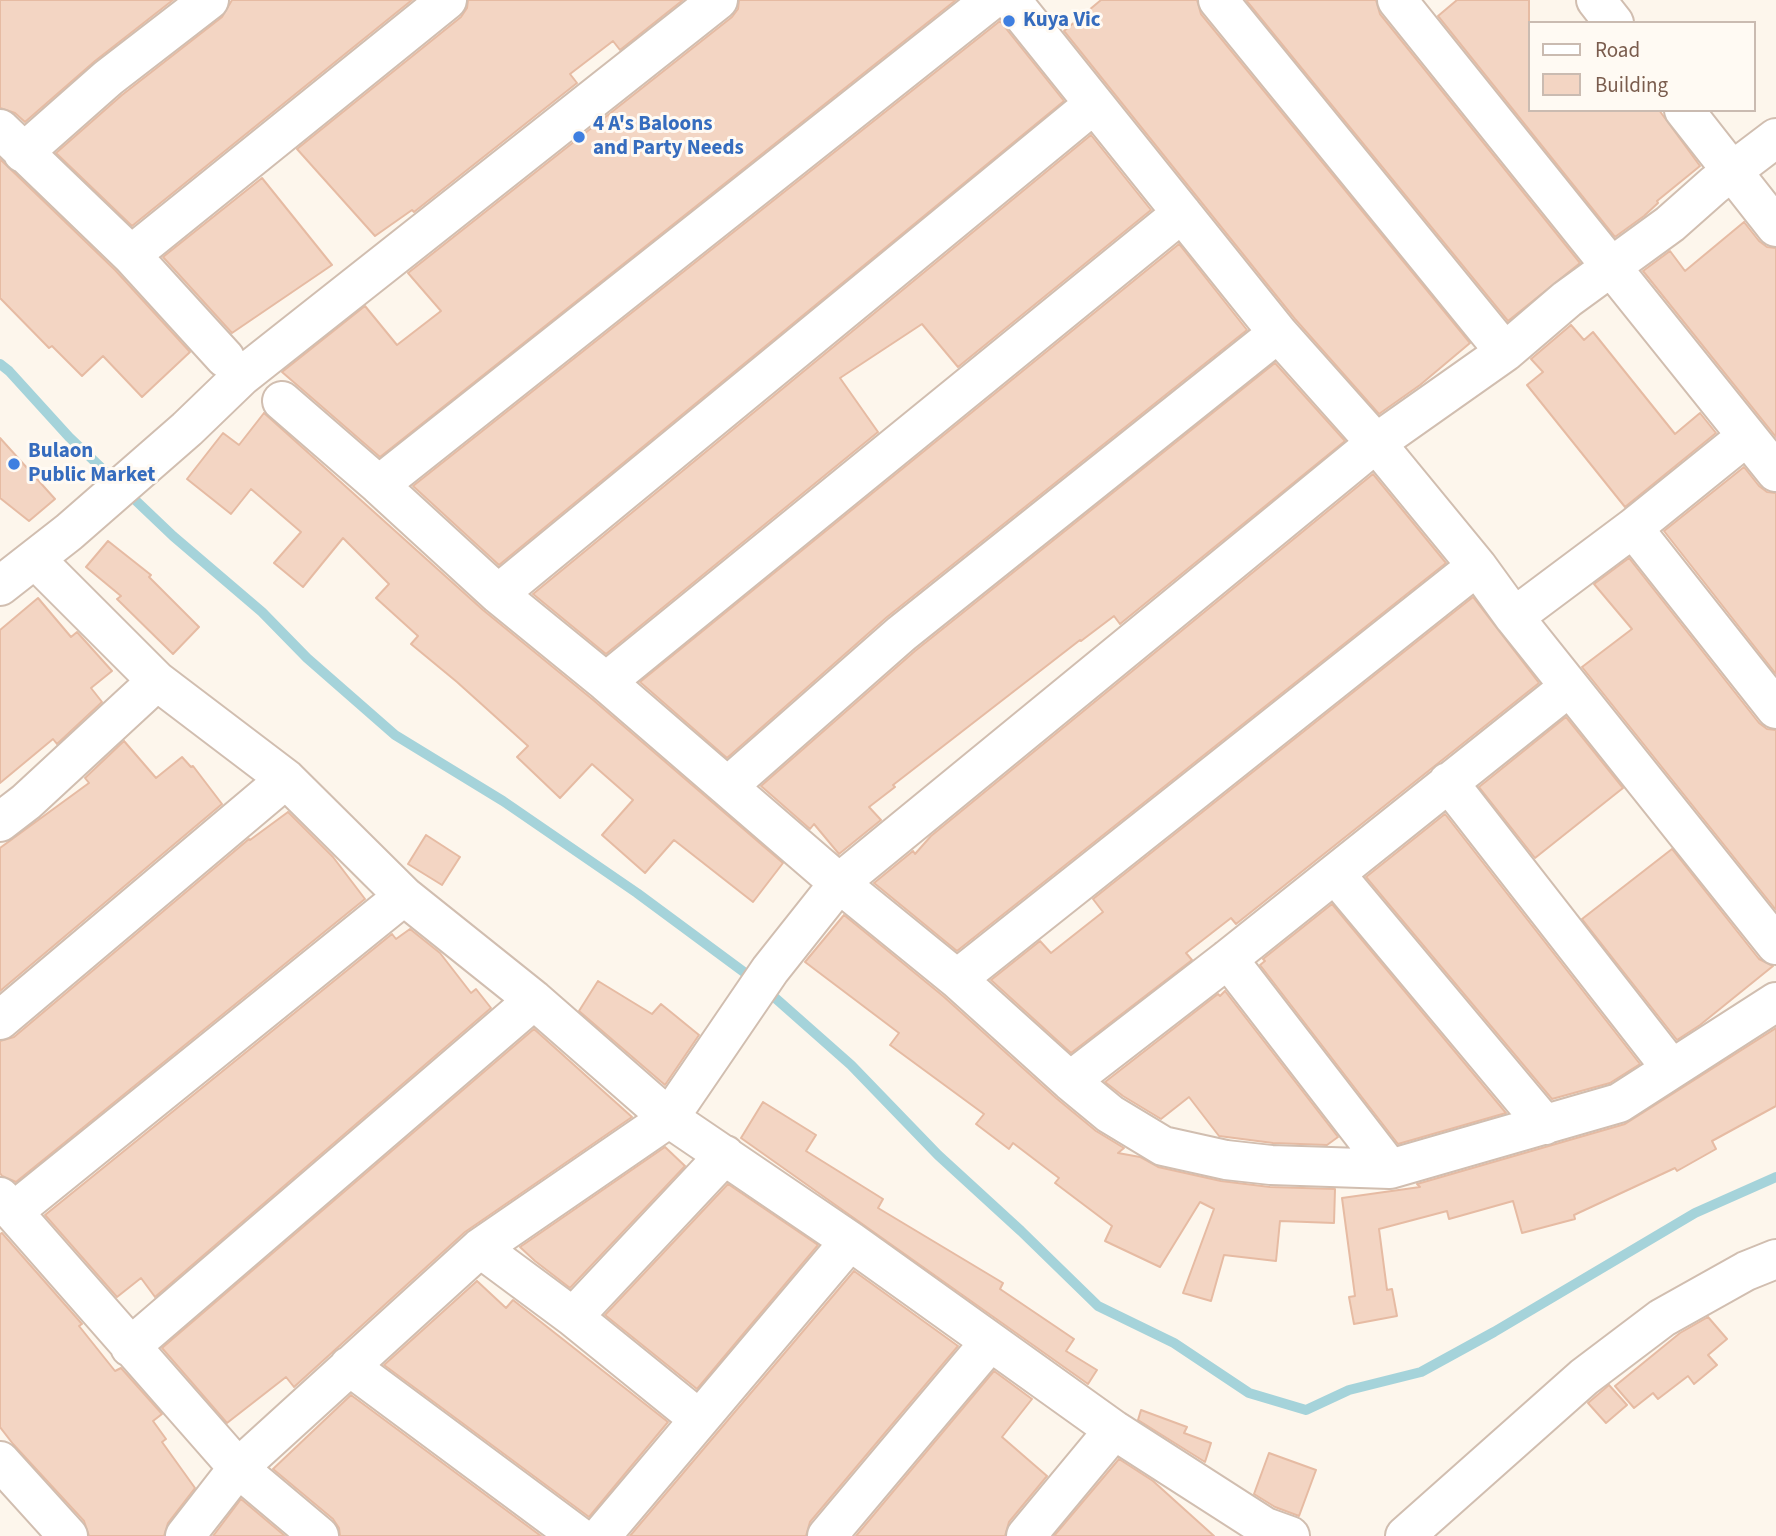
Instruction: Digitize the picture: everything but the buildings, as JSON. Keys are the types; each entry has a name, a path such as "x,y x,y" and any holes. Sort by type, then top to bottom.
{"street":[{"path":"209,0 108,78 12,141 131,255 225,358"},
{"path":"131,255 447,0"},
{"path":"0,586 69,532 187,429 242,376 718,0"},
{"path":"379,485 991,0"},
{"path":"1012,0 1278,334 1376,443 1477,566 1569,687 1776,945"},
{"path":"1218,0 1505,352"},
{"path":"1397,0 1776,472"},
{"path":"1596,0 1612,21"},
{"path":"498,594 1094,104"},
{"path":"1686,112 1776,227"},
{"path":"185,1536 238,1468 480,1248 669,1118 770,970 839,883 1376,443 1505,352 1567,299 1670,224 1776,138"},
{"path":"606,682 1182,213"},
{"path":"728,786 901,634 1278,334"},
{"path":"282,401 498,594 606,682 839,883 957,979 1070,1081 1110,1114 1163,1146 1226,1160 1271,1165 1390,1169 1619,1103 1776,1002"},
{"path":"1514,617 1633,528 1747,436"},
{"path":"1633,528 1776,709"},
{"path":"35,559 157,681 286,779 404,896 534,1000 669,1118 850,1241 1114,1430 1271,1533"},
{"path":"957,979 1477,566"},
{"path":"0,822 26,803 157,681"},
{"path":"1070,1081 1228,959 1569,687"},
{"path":"0,1020 286,779"},
{"path":"1448,782 1671,1068"},
{"path":"1335,874 1545,1125"},
{"path":"319,1536 238,1468 7,1204 404,896"},
{"path":"1228,959 1390,1169"},
{"path":"130,1347 534,1000"},
{"path":"573,1317 726,1155"},
{"path":"601,1536 850,1241"},
{"path":"480,1248 573,1317 699,1419"},
{"path":"1405,1536 1584,1377 1662,1318 1746,1271 1776,1259"},
{"path":"827,1536 990,1342"},
{"path":"349,1367 578,1536"},
{"path":"1026,1536 1114,1430"},
{"path":"0,1461 68,1536"}],"waterway":[{"path":"0,364 69,437 173,536 262,612 307,658 395,735 503,801 637,893 756,981 851,1065 938,1155 1098,1306 1174,1343 1249,1393 1306,1410 1349,1390 1421,1372 1695,1213 1776,1177"}],"place":[{"name":"Kuya Vic","path":"1009,21"},
{"name":"4 A's Baloons and Party Needs","path":"579,137"},
{"name":"Bulaon Public Market","path":"14,464"}]}
